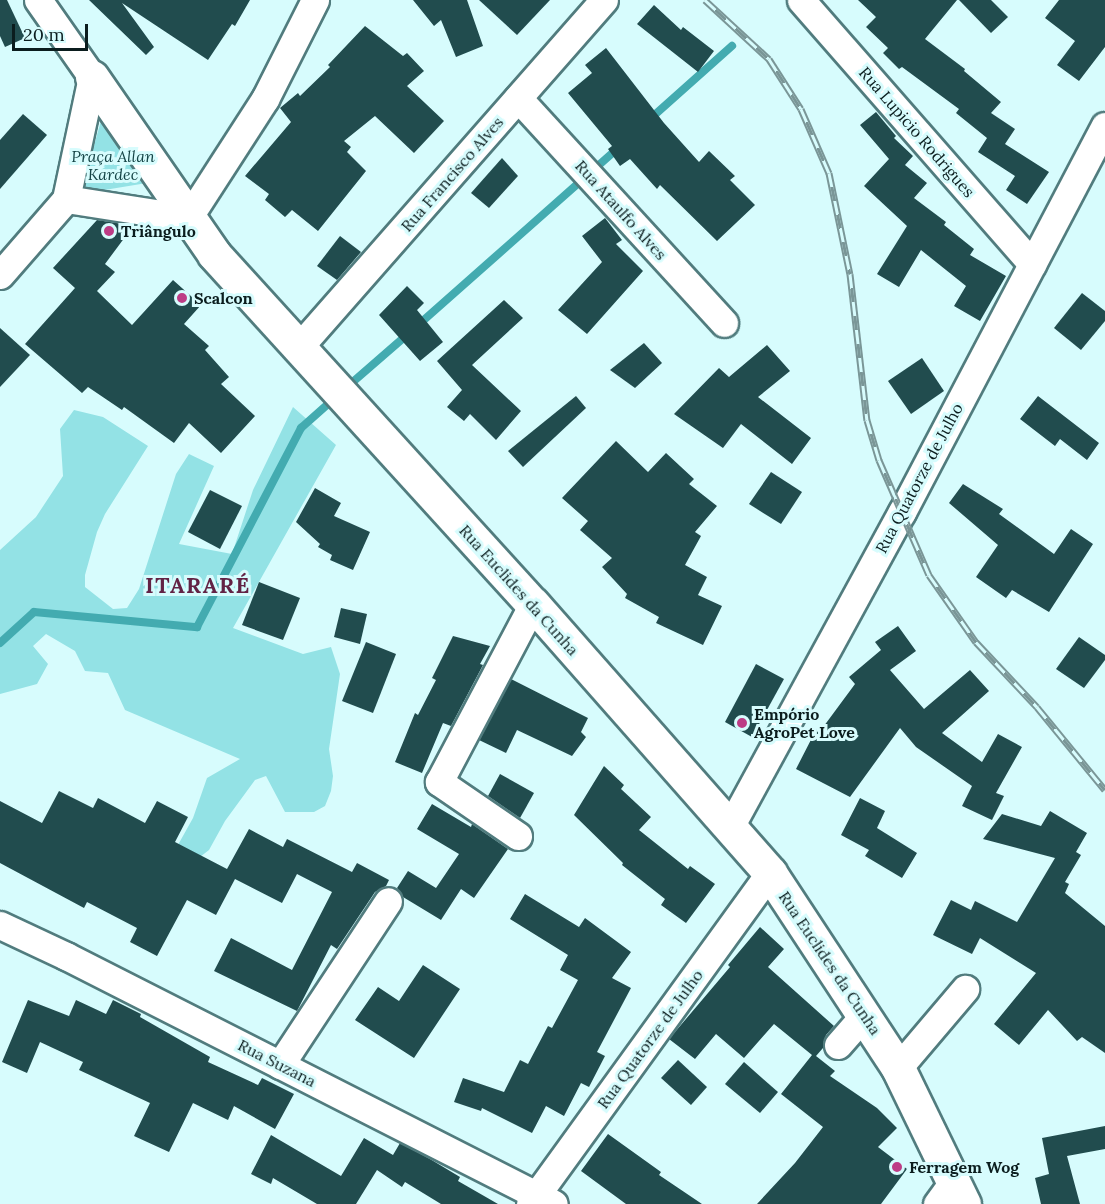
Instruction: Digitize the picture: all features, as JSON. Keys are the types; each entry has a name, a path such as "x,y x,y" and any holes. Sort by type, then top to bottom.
{"main road":[{"name":"Rua Euclides da Cunha","path":"92,77 213,254 533,604 770,873 865,1014 898,1068 952,1196"}],"street":[{"name":"Rua Euclides da Cunha","path":"38,0 92,77"},
{"path":"66,199 188,218 264,99 315,0"},
{"name":"Rua Francisco Alves","path":"299,347 604,0"},
{"name":"Rua Lupicio Rodrigues","path":"801,0 1032,264"},
{"path":"0,275 66,199 92,77"},
{"name":"Rua Ataulfo Alves","path":"518,98 724,323"},
{"name":"Rua Quatorze de Julho","path":"730,827 902,512 1105,126"},
{"path":"518,836 440,782 533,604"},
{"name":"Rua Quatorze de Julho","path":"540,1201 770,873"},
{"path":"280,1065 388,901"},
{"name":"Rua Suzana","path":"0,925 280,1065 540,1201"},
{"path":"898,1068 966,989"},
{"path":"838,1045 865,1014"}],"green space":[{"name":"Praça Allan Kardec","path":"103,114 153,182 80,194"},
{"path":"293,407 336,445 233,628 303,654 331,647 340,674 329,749 333,776 331,791 325,806 314,812 285,812 266,776 255,780 225,821 209,850 196,860 169,861 193,818 207,778 240,759 125,710 108,673 85,671 75,651 46,634 33,646 48,664 37,684 0,694 0,550 36,517 63,476 60,429 74,410 103,417 148,446 105,514 97,532 85,575 85,587 113,609 127,608 139,589 176,474 189,454 214,466 179,544 232,554 253,490"}],"building":[{"path":"0,0 7,0 25,38 5,47 0,36"},
{"path":"89,0 250,0 235,26 232,24 208,60 122,3 154,47 146,55"},
{"path":"413,0 467,0 483,46 456,57 441,20 434,26"},
{"path":"479,0 550,0 517,35"},
{"path":"858,0 957,0 925,39 965,69 964,71 1001,102 991,113 1015,129 1005,144 1049,172 1027,204 1006,190 1015,176 978,152 987,138 956,113 959,109 902,67 899,69 883,53 888,48 866,27 876,17"},
{"path":"959,0 991,0 1008,17 991,33"},
{"path":"1059,0 1105,0 1105,47 1079,81 1057,65 1075,41 1045,18"},
{"path":"654,5 681,30 683,27 714,51 698,72 637,24"},
{"path":"365,26 403,56 407,53 424,71 407,86 444,121 414,153 375,116 344,141 351,147 347,152 366,171 318,231 292,210 285,217 265,200 269,194 245,176 291,122 280,108 298,93 300,96 330,67 328,65"},
{"path":"606,48 664,123 699,162 709,151 735,176 730,180 755,205 717,241 660,185 657,189 630,159 620,166 608,149 612,146 568,93 592,73 585,65"},
{"path":"876,112 896,136 894,138 913,156 905,165 927,183 914,198 946,222 944,225 974,249 970,255 1006,276 980,321 954,306 966,286 921,250 899,287 877,274 907,226 864,186 889,159 860,125"},
{"path":"23,114 47,135 0,189 0,140"},
{"path":"502,158 518,176 489,208 471,193"},
{"path":"605,218 622,240 616,244 643,271 587,334 558,310 602,262 582,236"},
{"path":"97,220 123,224 131,229 105,264 115,272 97,291 132,325 173,280 201,305 184,324 209,346 205,350 229,377 221,384 255,416 221,453 189,423 174,443 124,407 122,410 88,387 82,393 25,344 75,288 53,268"},
{"path":"340,236 361,252 337,280 317,266"},
{"path":"407,286 424,303 417,310 443,342 420,361 379,315"},
{"path":"1082,293 1105,311 1105,321 1081,350 1054,328"},
{"path":"504,300 523,318 472,365 521,411 496,440 470,414 464,421 447,407 462,390 437,361"},
{"path":"0,328 30,355 0,387"},
{"path":"644,343 662,363 635,388 610,370"},
{"path":"767,345 790,371 758,397 811,438 792,464 741,424 723,448 674,414 719,368 729,377"},
{"path":"922,358 944,391 911,414 888,381"},
{"path":"576,396 586,408 523,467 508,451"},
{"path":"1038,396 1099,443 1087,460 1060,439 1055,446 1020,419"},
{"path":"616,441 648,472 666,453 694,479 689,484 717,506 695,532 701,536 685,565 707,577 698,595 722,606 703,645 656,623 659,617 625,598 627,594 602,567 612,558 580,530 588,521 562,498"},
{"path":"771,472 802,492 781,524 749,504"},
{"path":"963,484 1003,509 999,514 1054,554 1071,529 1093,544 1049,612 1012,590 1006,598 976,577 998,545 949,503"},
{"path":"315,488 341,503 334,516 370,532 353,570 330,560 332,555 318,547 320,544 296,522"},
{"path":"210,490 242,506 220,549 188,532"},
{"path":"259,582 300,598 283,640 242,625"},
{"path":"341,608 367,614 360,644 334,637"},
{"path":"898,626 916,651 890,670 924,709 970,670 989,691 942,733 982,762 998,734 1022,747 996,793 1004,796 992,820 962,806 972,786 916,747 900,728 850,797 796,769 817,728 821,730 855,684 849,677 881,650 875,642"},
{"path":"453,636 490,646 480,664 483,665 451,726 443,723 422,773 395,762 415,713 418,715 436,680 432,678"},
{"path":"1079,637 1105,655 1105,660 1084,688 1056,669"},
{"path":"366,642 396,654 373,713 342,701"},
{"path":"756,664 784,679 752,737 725,722"},
{"path":"511,679 588,718 581,732 586,737 572,756 517,730 506,753 479,740"},
{"path":"604,766 624,785 621,789 651,817 639,830 688,869 690,866 715,884 686,923 661,905 665,899 622,865 623,863 574,815"},
{"path":"500,774 534,793 520,818 488,796"},
{"path":"59,791 93,808 98,798 145,823 157,801 188,817 175,842 227,869 249,829 283,847 287,839 352,872 357,863 389,880 386,886 375,892 337,949 331,945 297,1011 214,971 231,938 292,970 332,892 297,874 282,903 235,879 216,915 187,900 157,956 130,942 137,928 87,902 84,908 0,863 0,801 42,823"},
{"path":"860,798 885,811 877,828 917,853 902,878 865,856 869,850 841,835"},
{"path":"432,804 471,827 472,824 508,849 474,898 461,889 441,920 403,897 397,888 408,871 436,888 459,854 417,829"},
{"path":"1050,811 1087,833 1076,852 1081,855 1065,882 1069,884 1065,893 1105,926 1105,1053 1082,1037 1077,1041 1048,1010 1019,1045 994,1024 1036,973 980,938 972,954 933,935 951,900 971,910 975,901 1017,922 1055,858 983,839 1002,814 1041,826"},
{"path":"525,894 579,927 585,918 631,952 612,978 631,988 597,1052 605,1056 589,1087 581,1083 564,1116 546,1106 532,1133 482,1108 481,1111 454,1102 463,1078 504,1092 520,1060 528,1064 548,1026 552,1028 578,980 560,970 568,955 510,919"},
{"path":"760,927 784,949 768,967 834,1026 826,1035 823,1048 816,1056 835,1071 830,1076 877,1108 897,1128 878,1147 907,1169 881,1204 757,1204 795,1163 823,1127 781,1094 812,1055 774,1024 744,1058 716,1034 695,1059 669,1039 730,967 728,965"},
{"path":"423,965 460,989 414,1058 355,1020 378,987 399,1001"},
{"path":"28,1000 69,1016 76,1000 106,1014 113,1000 141,1014 140,1017 210,1057 208,1062 258,1085 262,1078 294,1094 275,1129 234,1106 228,1120 193,1103 169,1152 134,1136 150,1103 79,1070 83,1062 40,1042 27,1073 2,1062"},
{"path":"678,1060 707,1087 691,1105 661,1078"},
{"path":"744,1062 778,1092 760,1113 725,1084"},
{"path":"1105,1126 1105,1149 1067,1156 1080,1204 1041,1204 1035,1178 1049,1174 1042,1138"},
{"path":"608,1134 661,1172 659,1175 702,1204 626,1204 581,1171"},
{"path":"271,1135 341,1176 364,1138 393,1155 400,1143 460,1177 458,1181 498,1204 441,1204 405,1182 402,1187 377,1170 356,1204 317,1204 273,1178 271,1184 251,1174"}],"waterway":[{"path":"650,119 732,46"},
{"path":"417,326 619,147"},
{"path":"347,387 408,334"},
{"path":"0,643 34,612 197,627 301,428 336,397"}],"railway":[{"path":"705,0 769,59 801,109 829,173 850,274 867,420 879,460 929,575 976,642 1037,707 1105,790"}],"place":[{"name":"Triângulo","path":"109,231"},
{"name":"Scalcon","path":"182,298"},
{"name":"Empório AgroPet Love","path":"742,723"},
{"name":"Ferragem Wog","path":"897,1167"}],"district":[{"name":"ITARARÉ","path":"198,586"}]}
